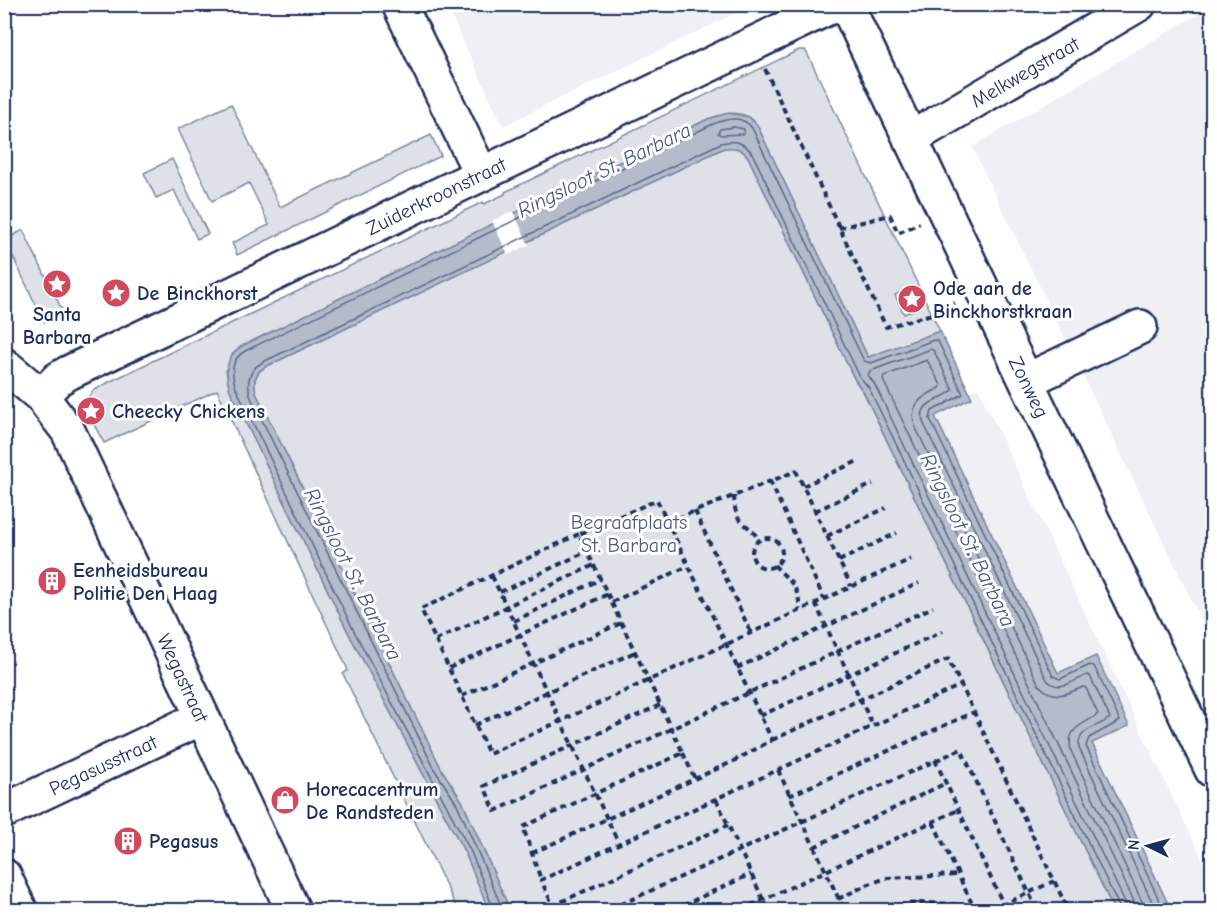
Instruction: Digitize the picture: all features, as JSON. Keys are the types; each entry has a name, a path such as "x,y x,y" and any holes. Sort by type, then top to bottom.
{"street":[{"path":"399,4 481,174"},
{"name":"Zuiderkroonstraat","path":"41,396 58,379 68,373 836,4"},
{"name":"Zonweg","path":"846,4 1212,770"},
{"name":"Melkwegstraat","path":"910,139 1139,4"},
{"path":"1026,381 1140,327"},
{"name":"Wegastraat","path":"4,365 41,396 68,431 293,910"},
{"name":"Pegasusstraat","path":"4,811 201,718"},
{"path":"4,876 20,910"}],"path":[{"path":"753,44 886,327 932,314"},
{"path":"839,228 890,215 898,233 945,211"},
{"path":"804,486 860,460"},
{"path":"668,522 796,471 851,586"},
{"path":"770,481 824,599"},
{"path":"815,511 873,484"},
{"path":"734,496 735,512 738,518 759,540"},
{"path":"772,740 760,716 726,644 688,566 657,500 579,534 421,609 489,754 649,681 726,644 911,558"},
{"path":"827,536 886,508"},
{"path":"695,511 751,633"},
{"path":"839,561 897,533"},
{"path":"579,534 695,779"},
{"path":"774,566 781,557 781,548 770,538 759,540 752,551 754,561 762,567 774,566 794,584 799,597 800,610"},
{"path":"500,592 588,551"},
{"path":"436,640 594,565"},
{"path":"612,602 688,566"},
{"path":"492,576 619,844"},
{"path":"514,621 601,579"},
{"path":"737,668 919,583"},
{"path":"449,668 608,594"},
{"path":"815,603 873,726"},
{"path":"660,705 484,786 495,812 933,607"},
{"path":"462,696 621,623"},
{"path":"760,716 943,631"},
{"path":"475,725 635,652"},
{"path":"532,853 695,779 772,740 948,659 1068,910"},
{"path":"541,880 961,685"},
{"path":"789,796 974,712"},
{"path":"612,910 961,749 1037,910"},
{"path":"683,753 523,828 541,880 554,908 728,825"},
{"path":"935,760 1006,910"},
{"path":"778,770 844,910"},
{"path":"814,847 946,783"},
{"path":"716,799 768,910"},
{"path":"741,910 958,810"},
{"path":"933,822 974,908"},
{"path":"674,910 751,874"},
{"path":"838,898 887,878 958,875"},
{"path":"992,910 1054,881"},
{"path":"878,910 920,902 974,908"}],"shaded area":[{"path":"446,5 753,5 503,126"},
{"path":"1212,6 1212,642 972,147"},
{"path":"978,388 1212,880 1212,910 1161,910 921,415"}],"green space":[{"path":"799,50 805,50 940,331 868,358 757,125 747,116 735,113 708,119 242,346 226,370 230,390 348,632 466,855 489,910 458,910 343,674 348,670 217,390 104,443 86,410 86,400 94,390 111,381 483,202 484,204 505,194","holes":["911,287 921,306 904,314 895,295"]},
{"path":"231,104 280,207 431,135 441,156 237,255 232,243 269,225 267,220 249,183 212,201 178,129"},
{"name":"Begraafplaats St. Barbara","path":"724,148 741,149 748,157 1114,910 510,910 462,801 442,770 257,395 255,379 265,367"},
{"path":"172,159 208,234 197,239 174,190 156,198 144,173"},
{"path":"23,230 65,316 56,321 54,318 44,322 5,240"}],"water":[{"name":"Ringsloot St. Barbara","path":"728,113 749,117 757,125 868,357 940,331 972,398 935,416 1058,673 1096,656 1129,726 1092,743 1171,910 1114,910 748,157 738,149 724,148 265,367 255,379 257,395 442,770 462,801 510,910 489,910 466,855 348,632 230,390 227,377 229,360 242,346 708,119"}],"pier":[{"path":"513,211 529,245 508,255 492,221"}],"place":[{"name":"Santa Barbara","path":"57,284"},
{"name":"De Binckhorst","path":"116,293"},
{"name":"Ode aan de Binckhorstkraan","path":"912,299"},
{"name":"Cheecky Chickens","path":"91,411"},
{"name":"Eenheidsbureau Politie Den Haag","path":"52,581"},
{"name":"Horecacentrum De Randsteden","path":"285,800"},
{"name":"Pegasus","path":"128,841"}]}
